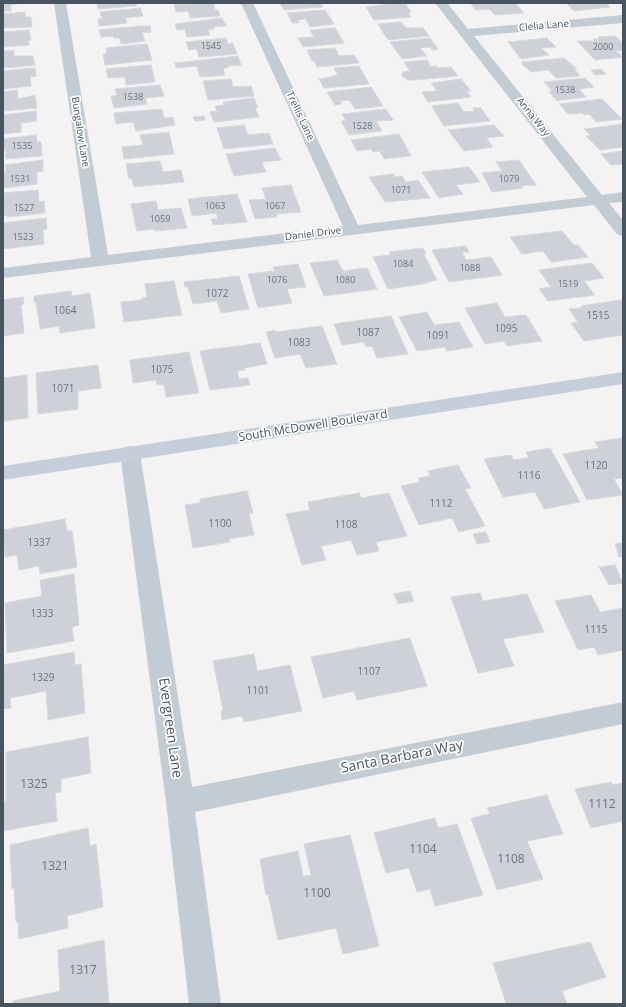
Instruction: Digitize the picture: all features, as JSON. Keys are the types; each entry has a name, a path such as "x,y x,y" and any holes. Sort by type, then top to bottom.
{"main road":[{"name":"South McDowell Boulevard","path":"3,473 623,378"}],"street":[{"name":"Bungalow Lane","path":"60,3 100,261"},
{"name":"Trellis Lane","path":"247,3 352,229"},
{"name":"Anna Way","path":"441,3 623,231"},
{"name":"Clelia Lane","path":"465,33 623,19"},
{"name":"Daniel Drive","path":"3,273 352,229 623,197"},
{"name":"Evergreen Lane","path":"130,454 180,802 205,1004"},
{"name":"Santa Barbara Way","path":"180,802 623,713"}],"building":[{"path":"3,3 21,3 11,5 11,11 3,11"},
{"path":"97,3 136,3 137,6 98,9"},
{"path":"213,3 215,10 218,10 220,16 190,18 188,11 176,12 174,5"},
{"path":"280,3 321,3 323,7 284,10"},
{"path":"405,3 411,12 408,13 411,17 374,20 366,7"},
{"path":"470,3 515,3 524,13 495,15 489,9 476,10"},
{"path":"566,3 606,3 610,7 574,11"},
{"path":"140,8 143,16 125,18 127,23 99,26 98,19 102,19 100,12"},
{"path":"325,10 334,24 310,27 306,19 298,20 299,23 292,23 287,13"},
{"path":"25,12 25,17 31,17 32,27 3,28 3,14"},
{"path":"222,18 226,26 213,27 214,29 208,30 210,35 187,37 185,29 177,30 175,24"},
{"path":"401,22 406,28 423,28 429,36 388,40 378,24"},
{"path":"150,26 151,32 142,33 145,41 121,44 120,38 114,38 113,36 101,37 99,30"},
{"path":"335,28 344,43 303,47 298,38 314,37 310,30"},
{"path":"29,30 31,40 28,40 29,45 3,47 3,32"},
{"path":"615,36 623,43 623,50 616,51 623,57 595,60 577,41 595,41 593,39 599,39 598,37"},
{"path":"226,38 228,44 233,43 237,54 199,57 197,49 189,50 186,42"},
{"path":"430,38 438,49 432,50 430,47 420,48 427,56 402,59 390,42"},
{"path":"547,38 556,47 541,48 549,55 521,59 508,42"},
{"path":"147,44 152,60 105,65 103,54 107,53 106,48"},
{"path":"335,48 339,56 354,55 359,63 317,67 314,61 312,61 307,50"},
{"path":"14,50 14,56 33,56 35,65 3,68 3,51"},
{"path":"238,56 241,65 223,68 225,75 200,77 197,66 176,68 175,63"},
{"path":"564,58 577,69 574,69 580,76 556,78 548,70 531,72 522,64 522,62"},
{"path":"427,60 431,67 451,67 458,76 408,80 402,76 403,72 410,71 404,62"},
{"path":"151,65 155,82 126,85 125,77 108,78 106,69"},
{"path":"359,66 369,84 324,88 319,79 338,75 334,68"},
{"path":"35,68 36,76 30,77 31,86 3,89 3,71"},
{"path":"601,69 606,74 595,75 591,70"},
{"path":"585,78 594,87 579,89 586,97 557,101 549,92 552,91 544,82"},
{"path":"231,79 233,87 251,86 254,96 208,100 203,81"},
{"path":"461,79 471,91 467,91 471,97 428,102 422,92 437,91 431,83"},
{"path":"160,85 164,96 145,98 147,104 114,108 111,96 117,95 115,89"},
{"path":"371,87 383,106 355,109 349,100 340,101 342,104 335,105 327,92"},
{"path":"17,90 18,99 35,95 37,108 3,111 3,92"},
{"path":"254,98 258,108 255,108 259,117 214,122 210,112 217,111 215,106 224,105 223,102"},
{"path":"602,99 622,119 596,122 589,114 568,114 559,104"},
{"path":"458,103 464,112 475,111 473,108 481,108 490,121 444,126 432,106"},
{"path":"162,109 164,118 173,117 175,125 136,131 133,122 116,124 114,113"},
{"path":"386,109 393,120 376,121 382,131 349,135 341,121 346,121 342,114"},
{"path":"36,111 37,121 21,123 21,132 3,134 3,115"},
{"path":"204,116 205,120 195,121 193,117"},
{"path":"623,124 623,147 600,150 586,136 590,135 584,129"},
{"path":"244,125 248,135 269,133 273,144 224,149 217,128"},
{"path":"494,125 504,136 486,138 493,147 464,151 448,130"},
{"path":"169,132 174,154 124,159 122,147 143,145 140,135"},
{"path":"399,134 411,156 384,159 380,151 373,152 371,149 357,151 351,140"},
{"path":"36,135 37,142 41,142 42,156 6,159 5,149 3,150 3,139"},
{"path":"275,148 281,160 262,162 266,172 234,176 226,154"},
{"path":"623,151 623,164 611,165 601,154"},
{"path":"43,160 43,171 37,172 37,184 3,188 3,173 6,173 5,165"},
{"path":"519,160 536,185 521,186 523,188 492,192 482,173 502,171 496,162"},
{"path":"160,161 163,172 181,170 184,182 134,187 132,179 129,179 126,164"},
{"path":"469,167 480,182 456,185 463,194 439,198 422,172"},
{"path":"393,174 395,177 402,176 406,182 418,180 430,198 385,202 369,177"},
{"path":"291,185 301,212 276,214 277,217 255,219 249,200 266,199 262,188"},
{"path":"38,190 39,202 44,201 45,213 7,217 7,215 3,216 3,193"},
{"path":"237,194 247,222 213,225 211,219 218,219 216,213 192,216 188,199"},
{"path":"156,201 158,210 181,208 187,228 137,231 131,204"},
{"path":"46,218 47,229 43,230 44,244 3,249 3,223"},
{"path":"562,231 574,245 578,245 588,257 551,262 543,251 522,254 510,237"},
{"path":"466,246 469,252 462,252 466,260 491,257 502,275 449,282 432,250"},
{"path":"423,248 426,254 424,254 437,280 428,283 388,289 373,257 390,255 389,252"},
{"path":"337,260 343,271 367,268 377,289 324,296 310,263"},
{"path":"592,263 604,278 584,281 595,295 548,301 539,289 551,287 539,270"},
{"path":"298,264 306,287 287,289 292,303 258,308 248,274 275,271 273,267"},
{"path":"239,276 249,309 221,313 217,301 193,304 188,287 185,287 184,282"},
{"path":"174,281 182,315 124,322 121,302 142,300 142,298 147,297 145,284"},
{"path":"71,291 72,296 90,293 95,328 60,333 59,326 40,329 34,296"},
{"path":"23,297 24,304 21,305 24,333 3,336 3,300"},
{"path":"621,300 623,302 623,335 584,341 571,323 578,322 569,309 582,308 581,306"},
{"path":"497,303 505,317 526,315 542,341 507,346 504,341 485,344 465,308"},
{"path":"427,312 434,325 459,322 473,347 447,351 445,347 417,351 399,317"},
{"path":"391,316 408,354 377,358 372,346 366,347 364,342 342,345 334,324"},
{"path":"322,326 337,364 306,368 300,354 275,358 266,332"},
{"path":"260,343 267,364 244,368 245,370 237,371 239,379 248,378 250,385 210,390 200,351"},
{"path":"189,352 199,393 166,397 164,384 157,385 156,380 133,383 130,360"},
{"path":"98,365 101,388 78,391 78,409 38,414 36,373"},
{"path":"27,375 28,418 3,421 3,378"},
{"path":"622,438 623,478 614,479 623,495 587,500 563,454 599,448 595,442"},
{"path":"550,448 580,502 544,509 535,492 503,497 484,459 511,455 514,460 529,458 526,452"},
{"path":"458,465 471,488 465,489 485,526 459,532 452,518 419,525 401,486 420,482 418,478 430,476 428,471"},
{"path":"247,491 253,513 249,513 254,535 229,539 230,542 193,548 185,505 200,503 200,499"},
{"path":"359,493 361,498 389,493 407,536 376,542 379,551 357,555 351,540 321,546 326,560 302,565 286,514 310,510 308,502"},
{"path":"65,519 67,531 72,531 77,567 40,574 39,566 19,570 17,555 5,557 3,530"},
{"path":"486,532 490,542 477,544 473,534"},
{"path":"623,543 623,556 619,557 615,544"},
{"path":"615,565 623,583 609,585 599,567"},
{"path":"74,574 79,625 72,627 74,641 7,653 5,603 42,596 40,580"},
{"path":"410,591 414,601 398,604 394,594"},
{"path":"480,593 483,601 527,594 544,632 503,639 514,666 478,673 451,597"},
{"path":"591,595 600,612 623,608 623,650 598,655 594,647 578,650 555,601"},
{"path":"410,638 427,686 357,700 354,691 323,698 311,657"},
{"path":"74,652 75,665 81,664 85,713 48,720 46,691 10,698 11,708 3,709 3,665"},
{"path":"254,654 257,671 290,665 302,711 244,722 242,716 222,720 221,711 223,710 213,661"},
{"path":"88,737 91,773 61,779 61,792 55,793 57,821 3,831 3,802 6,801 6,752"},
{"path":"611,782 612,785 623,783 623,821 591,828 575,789"},
{"path":"547,795 563,834 527,841 543,879 497,890 471,818 490,814 487,808"},
{"path":"435,818 438,828 457,824 483,895 435,906 430,889 417,892 409,868 386,873 374,833"},
{"path":"88,828 90,846 96,844 103,907 67,916 68,928 19,939 18,922 16,922 14,888 12,889 10,845"},
{"path":"350,835 379,946 343,954 336,928 278,940 268,894 266,895 260,859 298,851 303,876 311,875 304,844"},
{"path":"104,940 109,1004 13,1004 13,1001 60,991 58,950"},
{"path":"590,942 606,977 562,991 567,1004 506,1003 493,963"}]}
